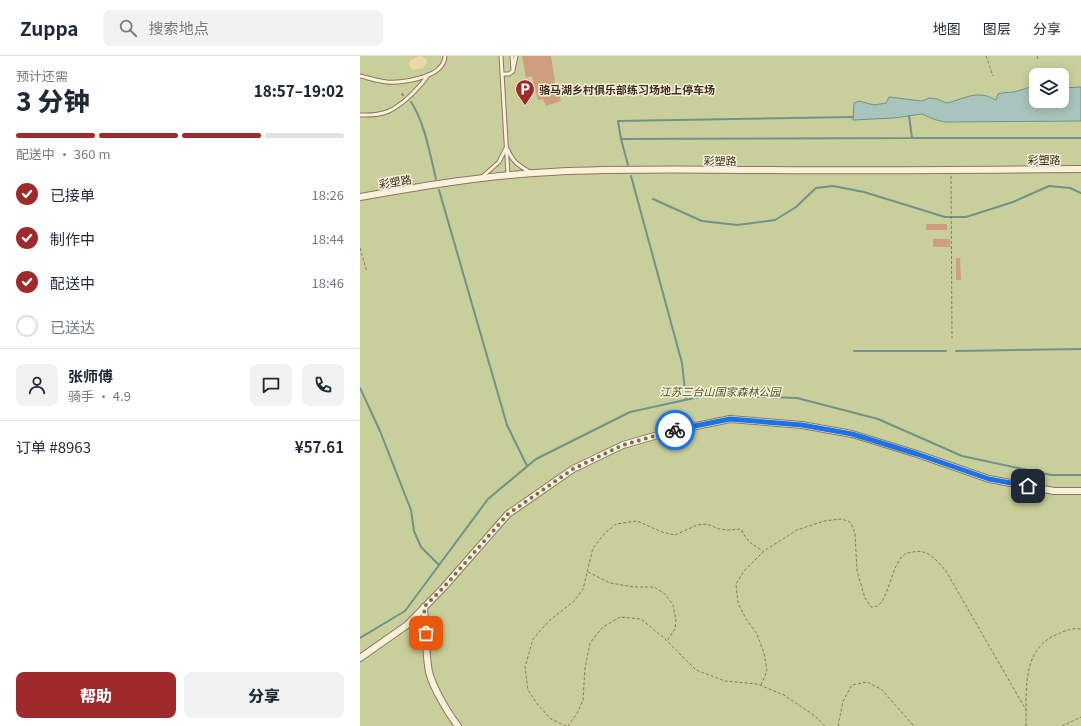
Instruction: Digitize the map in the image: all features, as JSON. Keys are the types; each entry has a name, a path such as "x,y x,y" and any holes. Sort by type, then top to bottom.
{"street":[{"name":"彩塑路","path":"360,197 479,179 533,173 663,169 1081,169"},
{"path":"360,658 407,625 444,587 508,514 573,469 623,445 672,431 730,419 802,425 852,434 917,454 989,479 1054,491 1081,491"},
{"path":"424,607 430,673 439,694 458,726"}],"lane":[{"path":"360,76 385,82 408,81 428,75 438,69 442,65 446,56"},
{"path":"501,56 508,175"},
{"path":"512,56 513,71"},
{"path":"502,74 509,74 513,71 516,56"},
{"path":"360,115 378,114 395,109 423,84 428,75"},
{"path":"506,146 513,160 522,168 533,173"},
{"path":"479,179 499,162 506,146"}],"path":[{"path":"986,56 993,76"},
{"path":"1037,56 1038,60"},
{"path":"951,170 952,338"},
{"path":"360,248 367,272"},
{"path":"761,685 767,671 764,653 757,634 746,619 738,603 736,584 744,571 764,551 797,530 824,521 841,519 851,523 855,533 857,571 865,598 871,607 877,606 882,601 898,562 905,554 916,551 924,552 934,557 946,572 1026,710"},
{"path":"764,551 750,544 741,529 724,529 707,524 697,525 676,535 662,532 637,521 616,524 605,533 593,548 582,589 574,601 549,622 533,639 525,667 528,690 538,705 551,719 567,726 578,712 583,700 585,668 590,643 603,626 620,617 641,619 667,641 696,670 725,681 761,685 784,695 815,716 824,726"},
{"path":"587,572 610,583 634,587 654,588 665,594 673,604 676,620 675,629 667,641"},
{"path":"1026,726 1028,669 1036,649 1051,637 1072,628 1081,629"},
{"path":"838,726 843,701 852,685 867,682 881,689 914,726"},
{"path":"1062,726 1081,717"}],"green space":[{"name":"江苏三台山国家森林公园","path":"360,56 1081,56 1081,726 360,726"}],"sand":[{"path":"419,56 426,59 427,63 423,68 414,70 409,65 410,61"}],"water":[{"path":"1029,87 1029,108 1069,108 1069,88 1081,87 1081,121 945,122 922,114 894,118 853,120 854,103 859,101 874,105 886,103 889,97 922,101 929,98 947,103 977,95 987,96 996,100 998,94 1014,92"}],"building":[{"path":"522,56 551,56 555,83 561,101 546,106 543,99 538,100 532,76 526,78"},
{"path":"926,224 947,224 947,230 926,230"},
{"path":"933,239 950,239 950,247 933,247"},
{"path":"956,258 960,258 961,280 956,280"}],"waterway":[{"path":"411,102 416,110 423,129 436,179"},
{"path":"853,117 618,121 621,139 912,138 909,116"},
{"path":"912,138 1081,138"},
{"path":"621,139 628,165"},
{"path":"631,176 682,363 686,399"},
{"path":"653,199 702,221 737,225 775,220 796,207 816,188 833,186 864,192 945,217 966,217 1013,202 1049,186 1070,188 1081,193"},
{"path":"439,190 507,425 527,466"},
{"path":"956,351 1081,349"},
{"path":"854,351 946,351"},
{"path":"360,388 380,431 411,510 414,531 421,547 439,565"},
{"path":"360,638 405,611 488,499 536,459 630,412 708,395 797,398 878,419 962,456 1051,475 1081,475"}],"way so far":[{"path":"426,633 424,607 444,587 508,514 573,469 623,445 675,430"}],"place":[{"name":"骆马湖乡村俱乐部练习场地上停车场","path":"525,106"}],"route":[{"path":"675,430 730,419 802,425 852,434 917,454 989,479 1028,486"}]}
